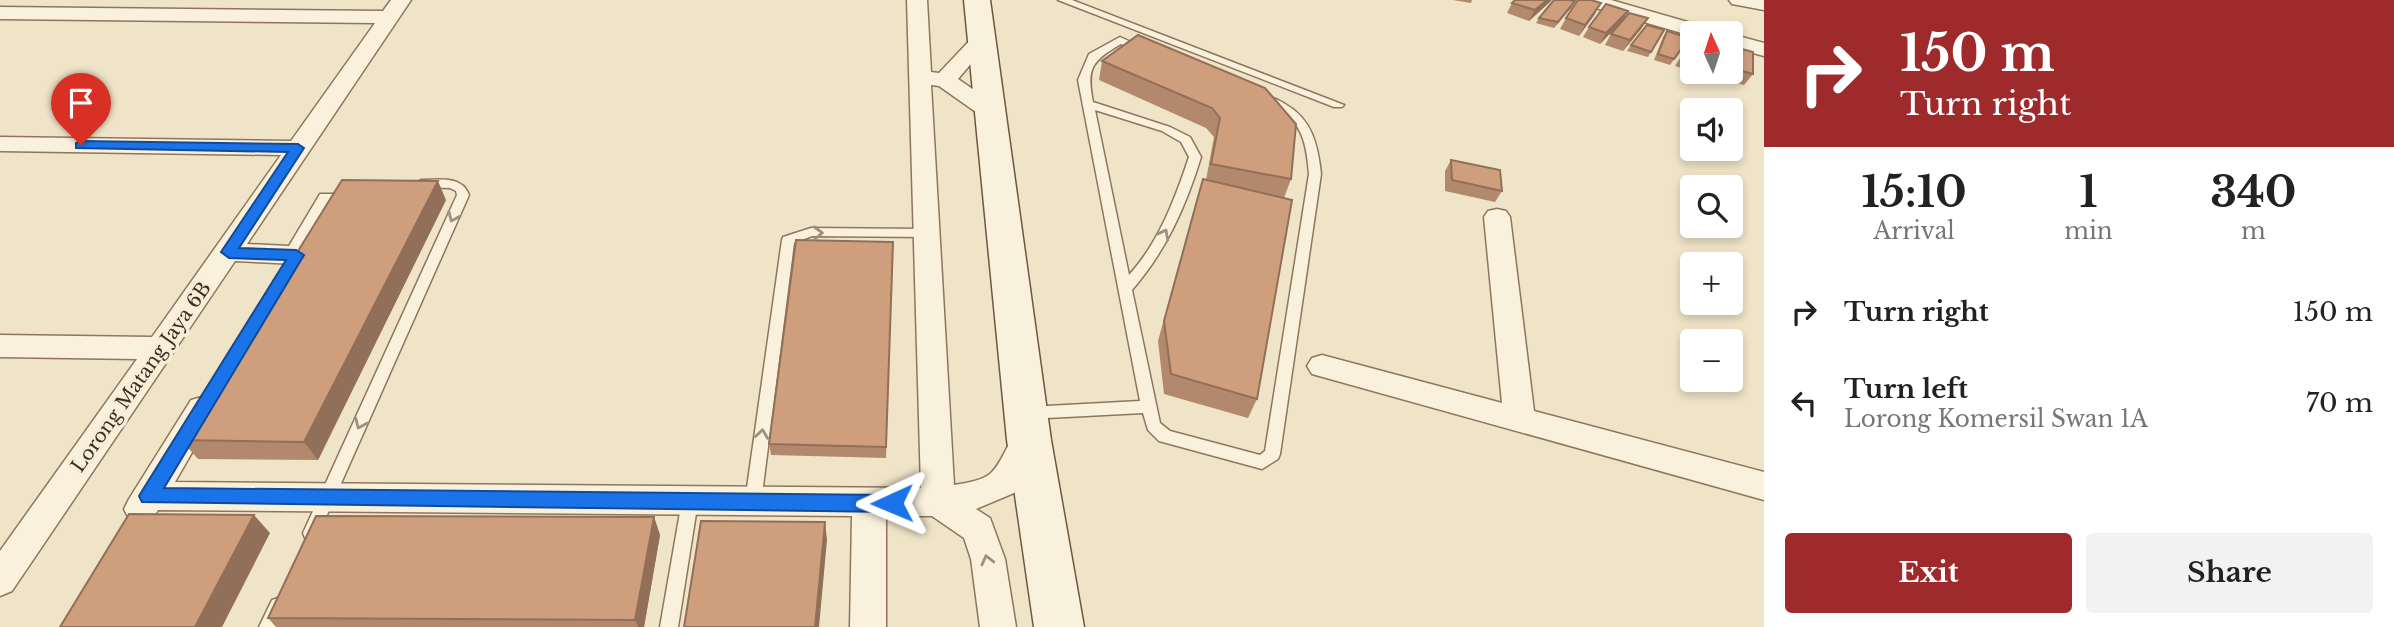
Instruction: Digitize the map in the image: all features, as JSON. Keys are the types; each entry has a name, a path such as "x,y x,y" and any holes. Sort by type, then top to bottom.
{"street":[{"path":"917,0 933,79 925,233 938,502"},
{"path":"977,0 1027,426 1059,627"},
{"path":"1588,0 1680,26"},
{"path":"1739,0 1764,3"},
{"path":"0,13 395,9"},
{"name":"Lorong Matang Jaya 6B","path":"0,580 395,9"},
{"path":"933,79 982,39"},
{"path":"1743,44 1764,50"},
{"path":"933,79 991,112"},
{"path":"0,144 298,148"},
{"path":"229,252 289,267 336,196"},
{"path":"1497,217 1519,418"},
{"path":"0,346 160,348"},
{"path":"1322,366 1764,486"},
{"path":"127,532 219,382"},
{"path":"149,496 869,504 938,502 976,495 1002,483 1027,426"},
{"path":"938,502 978,529 988,559 998,627"},
{"path":"867,627 869,504"}],"lane":[{"path":"1063,0 1338,105"},
{"path":"1138,28 1093,56 1083,80 1153,426 1164,436 1262,462 1272,454 1315,174 1313,155 1300,119 1292,110 1252,93"},
{"path":"1120,40 1162,58"},
{"path":"1088,104 1166,129 1186,140 1195,157 1182,199 1149,264 1125,289"},
{"path":"306,545 463,195 461,189 452,184 400,185"},
{"path":"753,502 788,240 811,232 925,233"},
{"path":"1027,426 1149,407"},
{"path":"669,627 690,501"},
{"path":"268,627 284,592"}],"building":[{"path":"1515,0 1547,0 1535,10 1512,3"},
{"path":"1554,0 1575,1 1558,22 1539,18"},
{"path":"1578,0 1601,3 1585,25 1566,18"},
{"path":"1606,4 1628,11 1606,33 1589,27"},
{"path":"1629,13 1648,18 1630,40 1611,34"},
{"path":"1647,25 1664,30 1651,52 1631,45"},
{"path":"1667,31 1680,35 1680,51 1674,59 1658,54"},
{"path":"1138,35 1265,88 1296,124 1291,179 1211,164 1220,118 1212,108 1102,61"},
{"path":"1743,49 1753,52 1753,74 1743,71"},
{"path":"1451,160 1500,170 1502,191 1452,180"},
{"path":"1203,179 1292,200 1257,399 1171,374 1164,321"},
{"path":"342,180 438,181 304,442 181,440"},
{"path":"796,240 893,242 886,447 769,444"},
{"path":"129,514 254,515 195,627 60,627"},
{"path":"316,516 654,517 635,620 268,618"},
{"path":"701,521 825,522 815,627 684,627"}],"route":[{"path":"81,145 298,148 229,252 296,255 149,496 892,503"}]}
